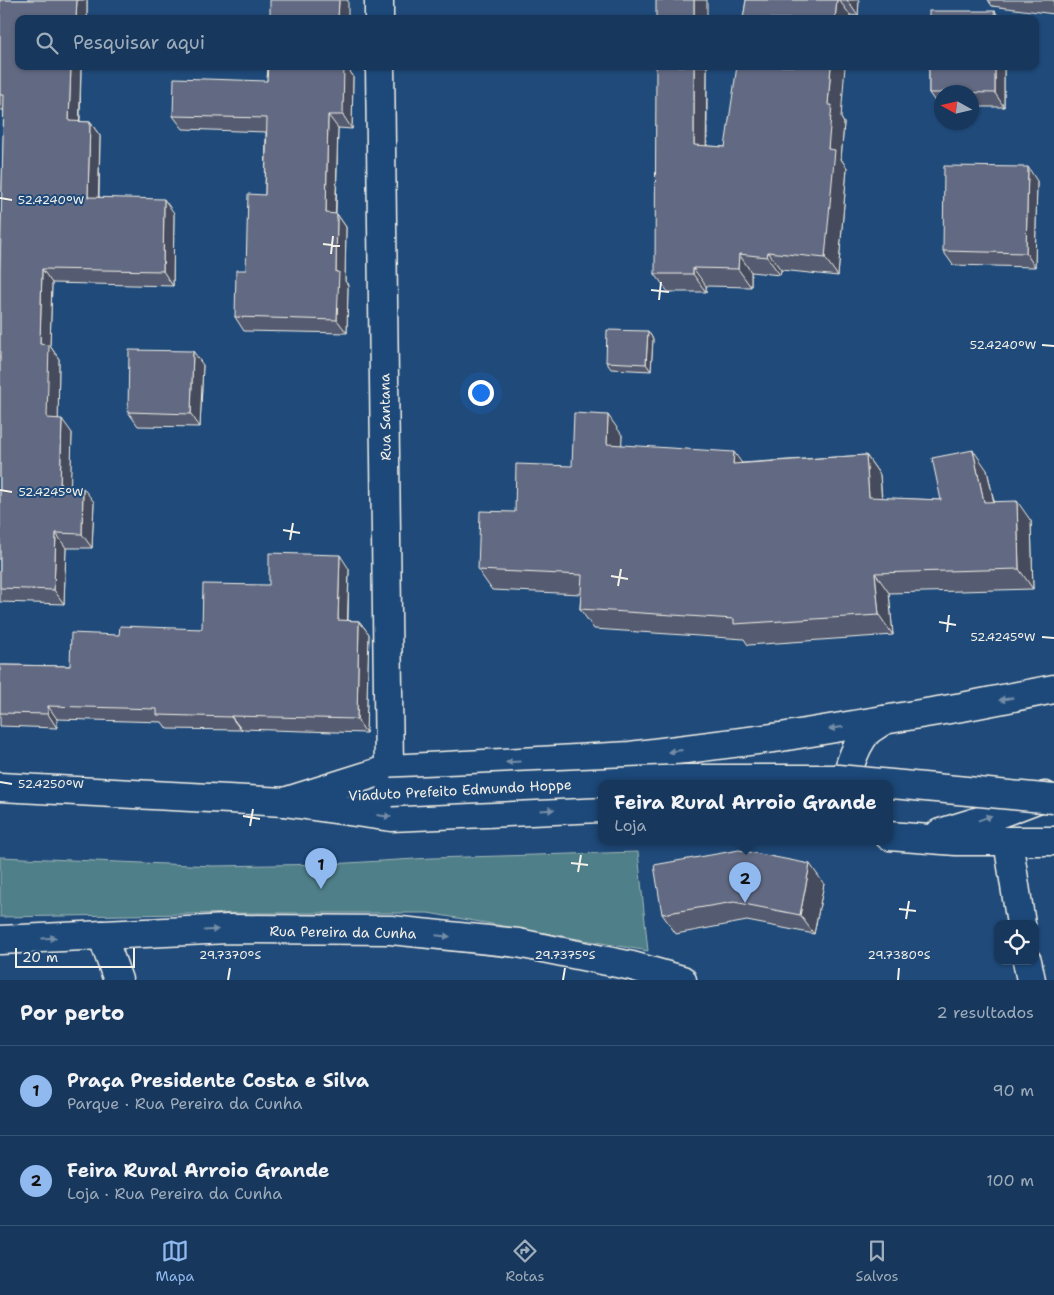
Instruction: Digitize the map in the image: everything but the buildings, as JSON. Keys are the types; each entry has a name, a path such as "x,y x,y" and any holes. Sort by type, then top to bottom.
{"main road":[{"path":"379,0 379,15"},
{"name":"Rua Santana","path":"380,70 390,781"},
{"path":"390,781 630,756 781,737 962,707 1054,689"},
{"path":"845,780 848,767 858,746 868,731 884,720"},
{"name":"Viaduto Prefeito Edmundo Hoppe","path":"284,802 390,781 849,780"},
{"name":"Viaduto Prefeito Edmundo Hoppe","path":"893,784 1054,799"},
{"path":"0,787 284,802 391,818 598,808"},
{"path":"922,838 982,820 1054,792"},
{"path":"893,836 956,841 1054,841"},
{"path":"1008,841 1020,920"},
{"name":"Rua Pereira da Cunha","path":"0,940 228,930 391,930 518,943 632,966 682,980"},
{"path":"102,935 118,980"},
{"path":"1028,965 1031,980"}],"green space":[{"path":"638,852 648,951 428,913 251,913 0,917 0,857 214,866 330,864 432,858"}],"place":[{"name":"Praça Presidente Costa e Silva","path":"321,889"},
{"name":"Feira Rural Arroio Grande","path":"745,903"}]}
